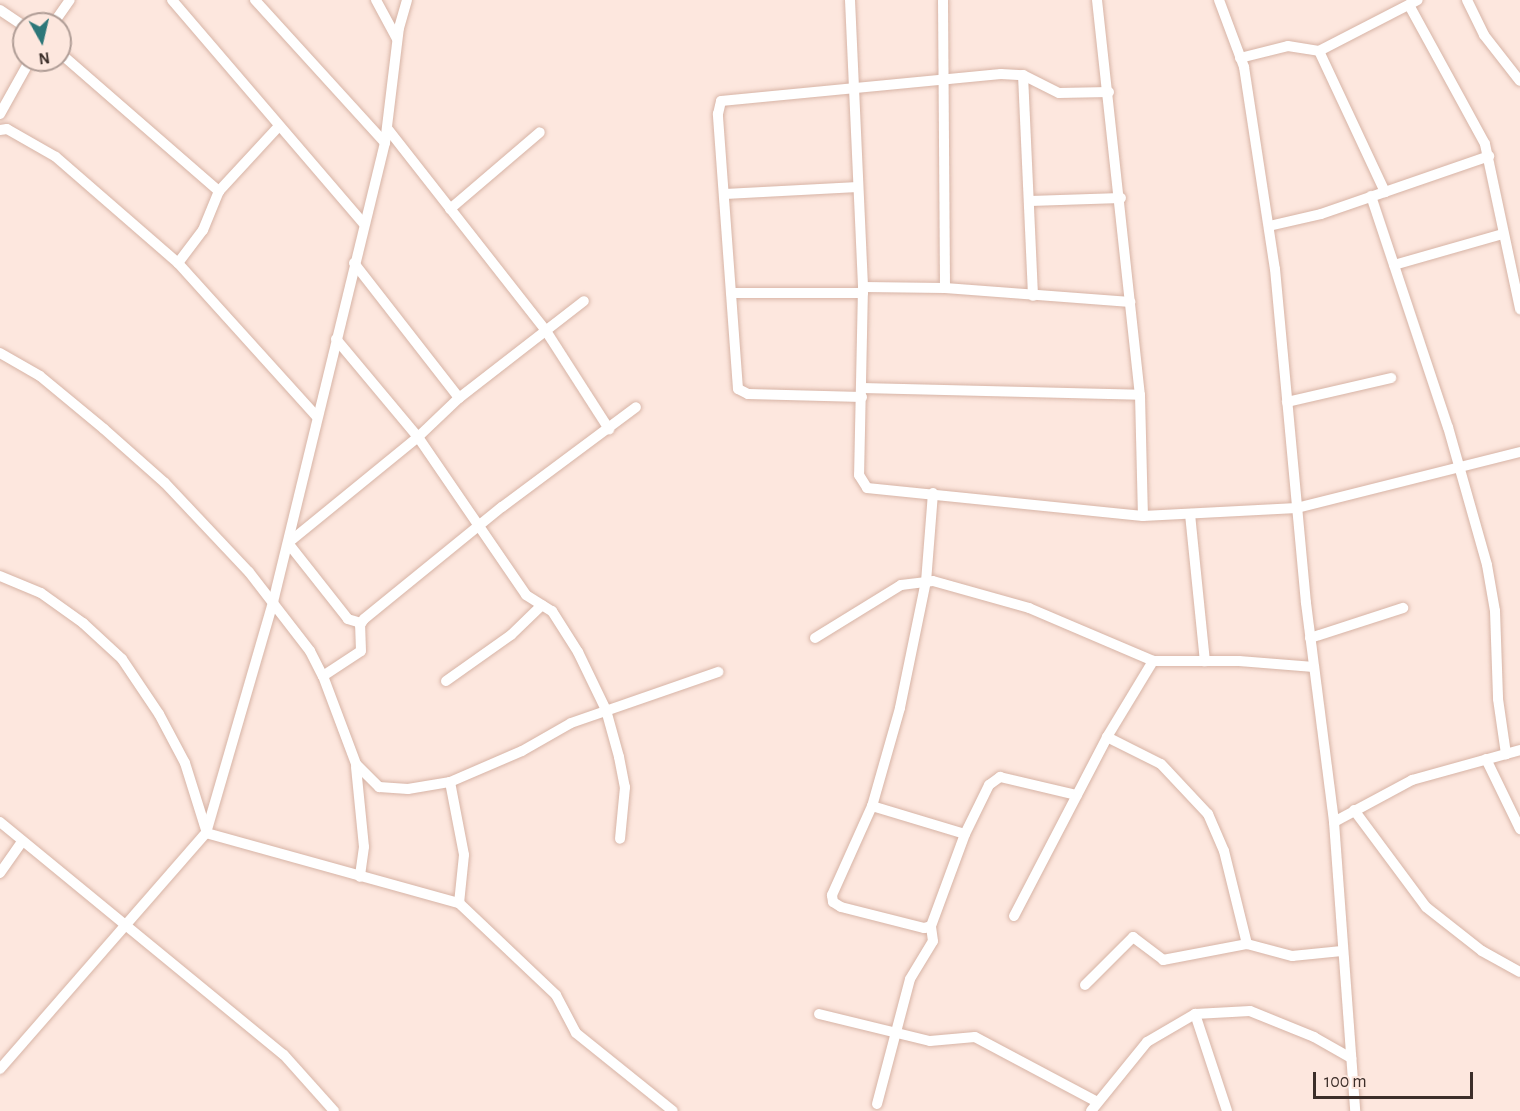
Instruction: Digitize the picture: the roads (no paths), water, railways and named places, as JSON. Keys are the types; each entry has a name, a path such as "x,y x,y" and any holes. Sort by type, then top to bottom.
{"street":[{"path":"172,0 363,223"},
{"path":"255,0 385,143"},
{"path":"376,0 398,42"},
{"path":"0,1069 207,833 273,602 363,223 385,143 398,42 407,0"},
{"path":"850,0 863,290 861,484 867,488 1143,516 1190,514 1297,508 1459,471 1520,452"},
{"path":"943,0 945,288"},
{"path":"1097,0 1109,92 1140,395 1143,516"},
{"path":"1219,0 1240,58 1269,226 1310,638 1335,822 1342,951 1355,1111"},
{"path":"1467,0 1484,35 1520,81"},
{"path":"1240,58 1288,46 1319,51 1413,2 1489,156 1520,309"},
{"path":"1319,51 1385,192"},
{"path":"72,62 219,191"},
{"path":"24,72 0,117 3,129 56,157 178,263 317,417"},
{"path":"1023,75 1033,296"},
{"path":"1109,92 1059,93 1023,75 943,77 923,84 721,101 718,114 740,392 1140,395"},
{"path":"178,263 203,230 219,191 279,127"},
{"path":"387,128 546,331 609,429"},
{"path":"450,209 540,132"},
{"path":"1269,226 1321,214 1489,156"},
{"path":"725,194 858,187"},
{"path":"1371,196 1487,565 1495,611 1498,699 1506,754"},
{"path":"1030,201 1120,198"},
{"path":"1394,265 1503,234"},
{"path":"354,263 459,398"},
{"path":"731,293 945,288 1130,302"},
{"path":"288,543 418,437 459,398 584,301"},
{"path":"336,339 418,437 525,595 542,605 561,622 606,710 625,787 620,839"},
{"path":"0,353 40,376 165,483 273,602 323,676 356,764 364,838 360,877"},
{"path":"1287,402 1391,378"},
{"path":"361,623 479,525 636,407"},
{"path":"930,926 924,928 841,906 831,899 872,806 900,708 926,580 933,493"},
{"path":"1190,514 1205,661"},
{"path":"288,543 348,619 361,623"},
{"path":"0,576 40,593 83,623 122,659 159,714 185,763 207,833"},
{"path":"816,638 902,585 926,580 1029,608 1153,662 1205,661 1314,667"},
{"path":"446,681 511,635 542,605"},
{"path":"1310,638 1403,608"},
{"path":"323,676 361,651 361,623"},
{"path":"1014,916 1107,737 1153,662"},
{"path":"356,764 379,787 408,789 450,782 606,710 718,672"},
{"path":"1107,737 1161,764 1208,814 1224,851 1247,944"},
{"path":"1335,822 1412,780 1520,750"},
{"path":"1486,759 1520,829"},
{"path":"877,1104 910,979 933,941 930,926 965,834 989,785 1000,777 1077,795"},
{"path":"450,782 464,855 459,903"},
{"path":"872,806 965,834"},
{"path":"1354,810 1426,906 1482,951 1520,972"},
{"path":"0,822 284,1055 334,1111"},
{"path":"207,833 459,903 556,995 576,1033 673,1111"},
{"path":"0,873 22,841"},
{"path":"1085,985 1133,937 1160,960 1247,944 1292,956 1342,951"},
{"path":"819,1014 944,1043 975,1036 1094,1106 1147,1042 1195,1014 1250,1011 1314,1037 1352,1058"},
{"path":"1195,1014 1227,1111"}]}
